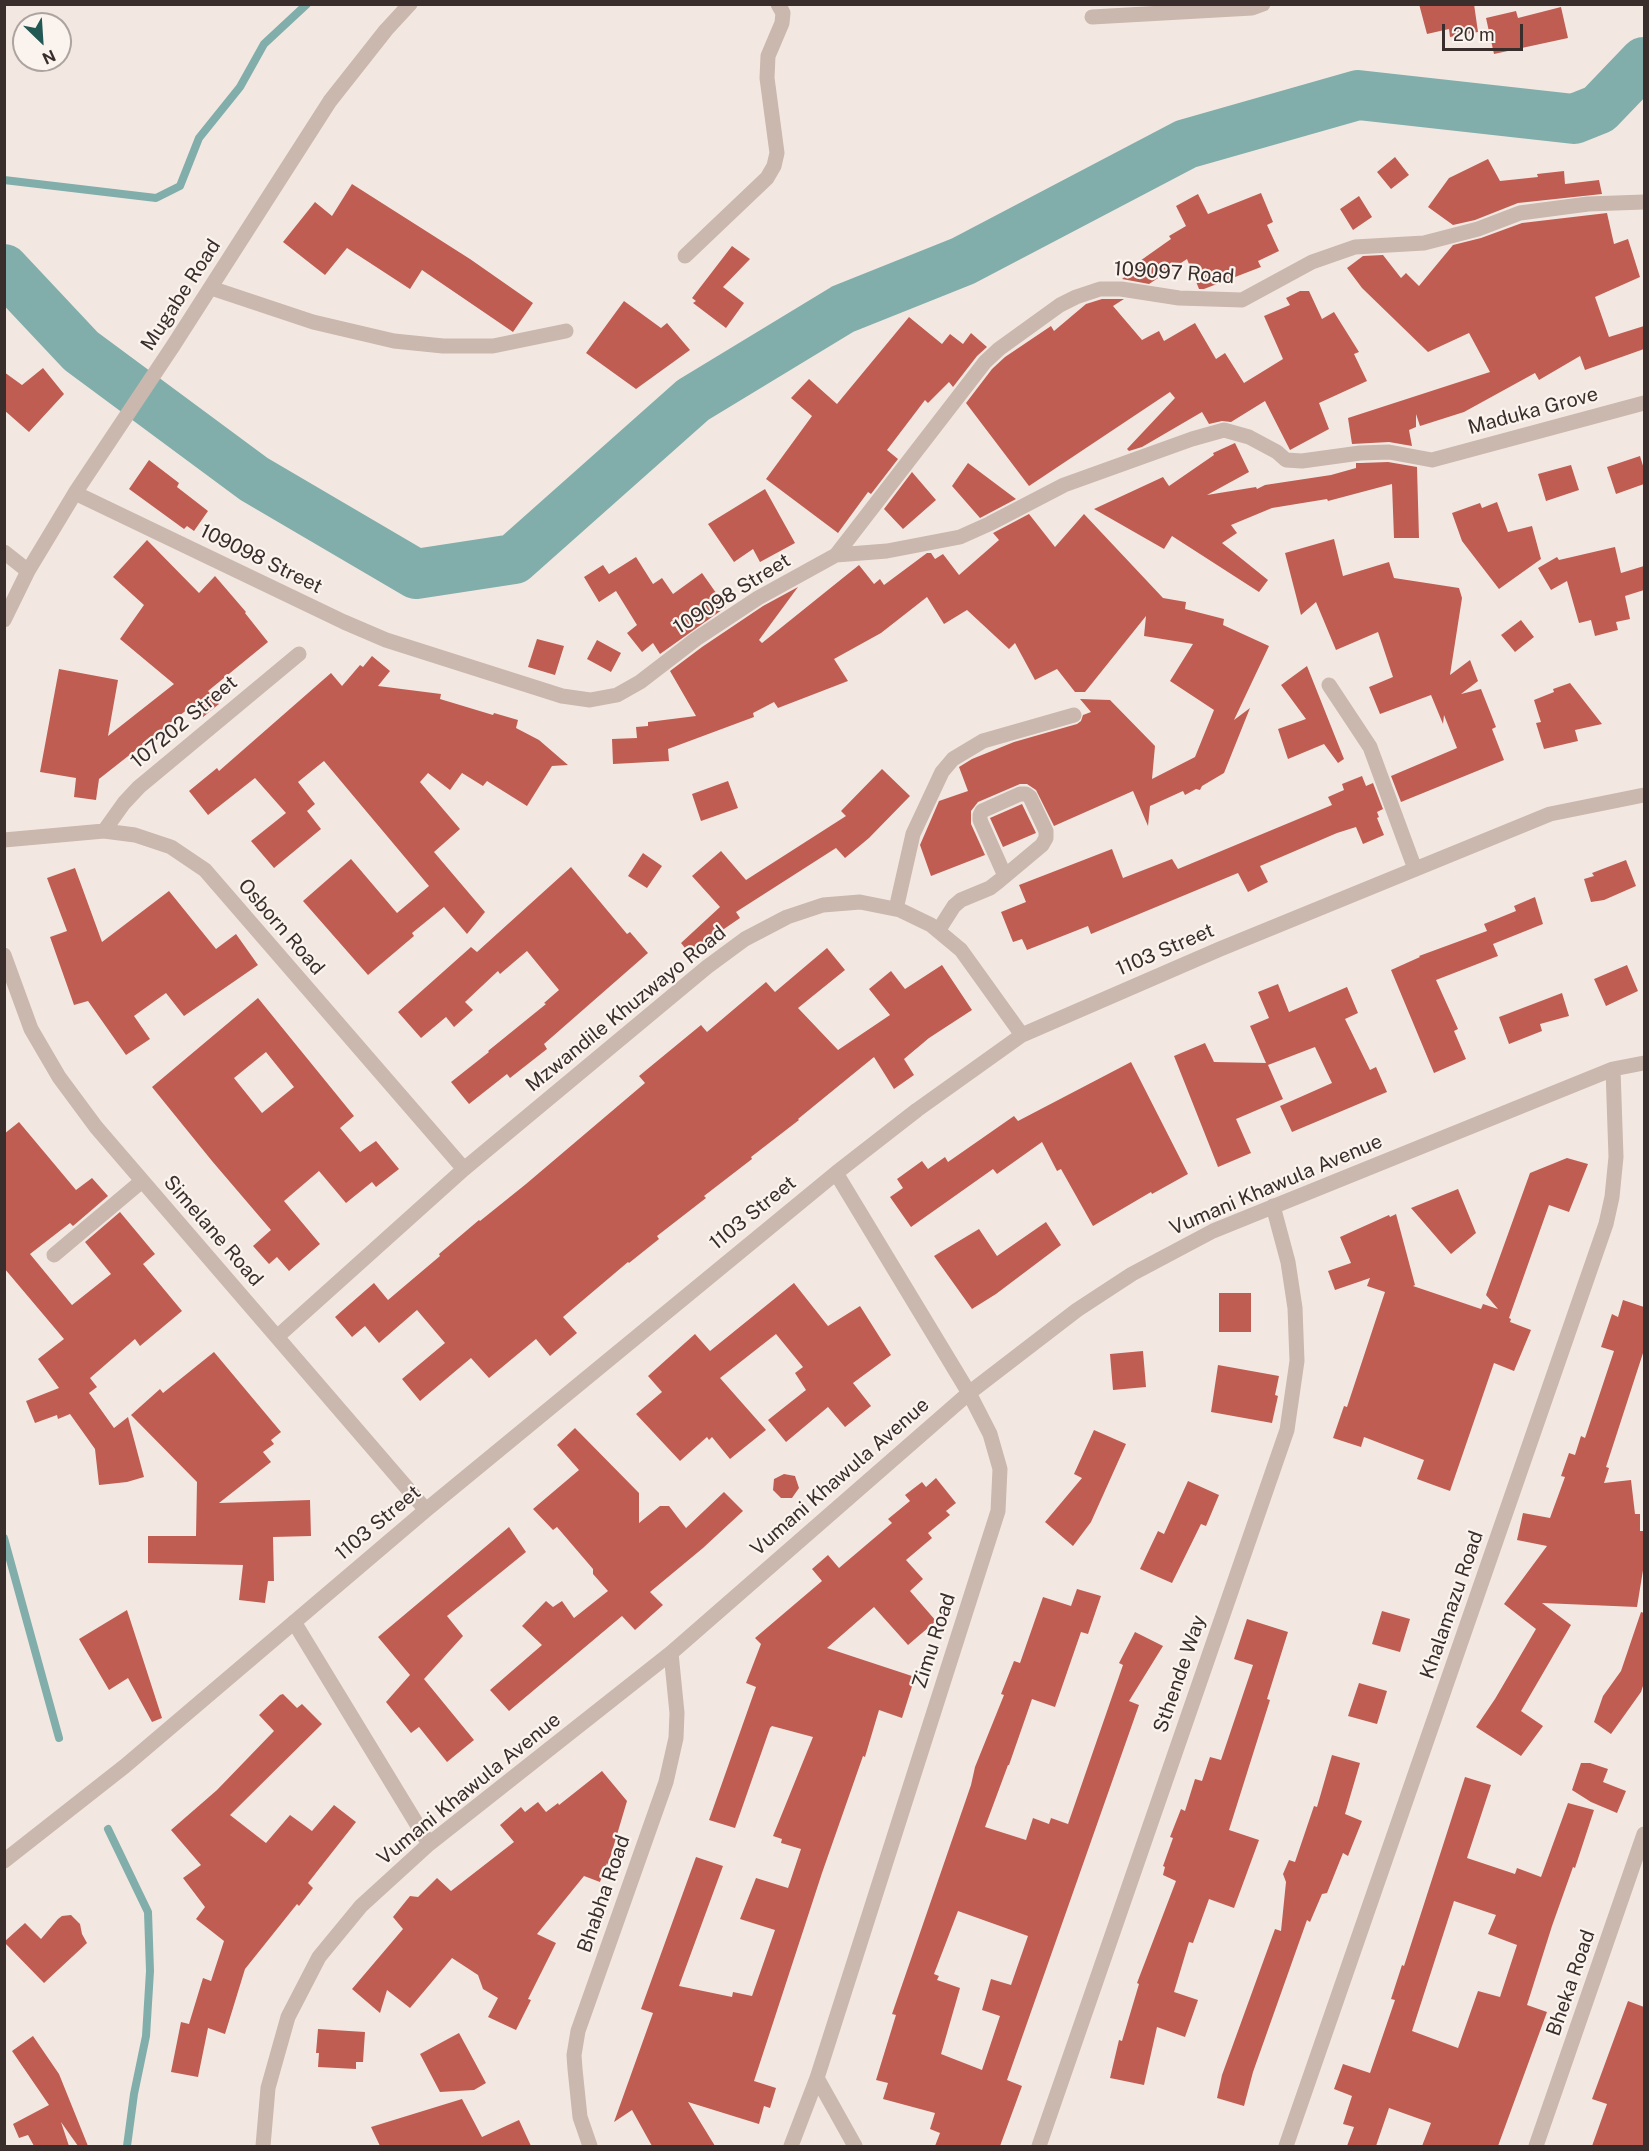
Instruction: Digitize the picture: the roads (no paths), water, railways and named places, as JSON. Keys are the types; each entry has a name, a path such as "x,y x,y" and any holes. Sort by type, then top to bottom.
{"street":[{"name":"Mugabe Road","path":"4,620 28,571 75,493 211,288 330,101 386,30 410,4"},
{"path":"685,256 767,178 774,166 777,153 767,78 768,56 782,23 783,13 778,4"},
{"path":"1092,17 1252,9 1263,4"},
{"name":"109097 Road","path":"836,555 984,362 1060,305 1076,297 1100,289 1110,289 1179,298 1242,300 1312,262 1355,247 1424,243 1478,229 1520,213 1588,204 1644,202"},
{"path":"211,288 313,322 394,341 442,346 493,346 566,331"},
{"name":"Maduka Grove","path":"1432,460 1644,403"},
{"name":"109098 Street","path":"75,493 386,640 562,696 590,700 617,695 640,682 696,639 758,598 836,555 887,550 960,537 1064,484 1192,439 1224,430 1249,437 1286,459 1302,461 1360,453 1389,452 1432,460"},
{"path":"4,552 28,571"},
{"name":"107202 Street","path":"104,831 139,787 299,654"},
{"path":"1329,685 1370,747 1415,869"},
{"path":"896,909 913,834 942,772 953,759 983,741 1074,715"},
{"path":"938,931 954,906 990,888 1005,876 1042,845 1046,838 1046,831 1030,797 1026,794 1020,794 982,811 980,815 980,820 1005,876"},
{"name":"1103 Street","path":"4,1861 125,1766 426,1510 836,1173 1022,1035 1220,949 1550,814 1644,795"},
{"name":"Osborn Road","path":"4,840 104,831 135,835 171,847 205,870 464,1169"},
{"name":"Mzwandile Khuzwayo Road","path":"277,1337 464,1169 707,967 745,939 787,917 824,905 860,902 896,909 931,926 962,950 1022,1035"},
{"name":"Simelane Road","path":"4,955 32,1029 59,1077 96,1127 426,1510"},
{"name":"Vumani Khawula Avenue","path":"263,2146 268,2088 288,2017 319,1957 361,1906 429,1844 670,1653 969,1393 1077,1310 1132,1274 1213,1231 1612,1069 1644,1063"},
{"name":"Khalamazu Road","path":"1286,2146 1606,1224 1612,1197 1616,1157 1612,1069"},
{"name":"Zimu Road","path":"791,2146 817,2078 998,1511 1000,1469 990,1434 969,1393 836,1173"},
{"path":"54,1255 142,1181"},
{"name":"Sthende Way","path":"1039,2146 1287,1430 1298,1361 1295,1308 1288,1262 1273,1206"},
{"path":"294,1622 429,1844"},
{"name":"Bhabha Road","path":"590,2146 580,2117 574,2055 577,2039 666,1782 676,1738 677,1713 670,1653"},
{"name":"Bheka Road","path":"1536,2146 1644,1834"},
{"path":"817,2078 855,2146"}],"waterway":[{"path":"4,180 156,198 180,186 199,138 240,87 264,44 307,4"},
{"path":"4,269 81,351 254,479 416,574 514,559 693,400 843,309 963,261 1186,144 1358,95 1574,119 1599,109 1644,62"},
{"path":"4,1538 59,1738"},
{"path":"108,1829 148,1912 150,1971 146,2036 134,2094 127,2146"}]}
